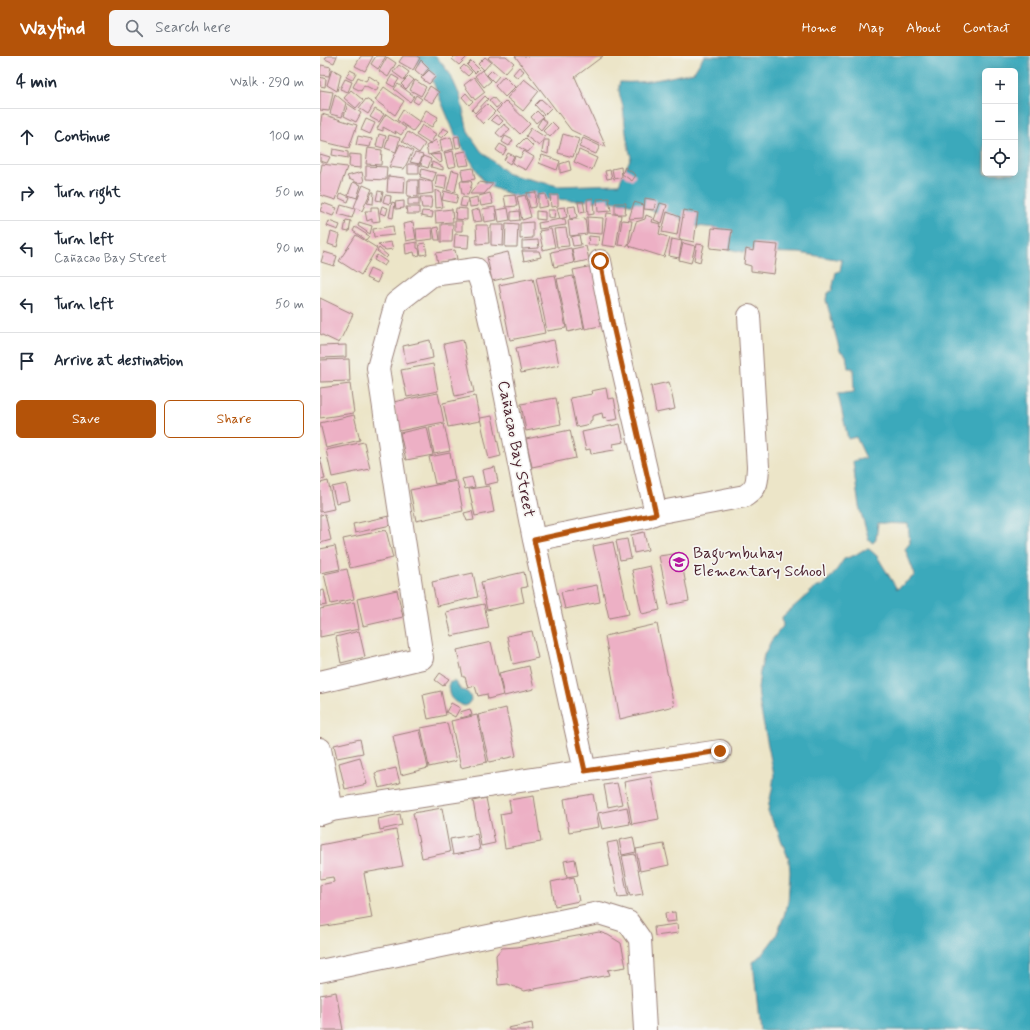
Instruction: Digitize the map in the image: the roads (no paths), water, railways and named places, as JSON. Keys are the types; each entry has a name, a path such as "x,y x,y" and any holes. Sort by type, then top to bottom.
{"street":[{"path":"600,261 613,326 656,514"},
{"name":"Cañacao Bay Street","path":"320,682 422,658 378,368 396,303 432,275 476,269 482,286 496,347 534,540 585,771"},
{"path":"534,540 745,496 753,491 756,484 758,467 749,316"},
{"path":"320,749 326,812 720,751"},
{"path":"320,971 599,913 628,922 640,939 645,1030"}],"water":[{"path":"409,56 436,56 450,74 460,96 468,132 481,151 508,174 558,186 619,184 631,157 619,91 620,82 648,81 694,72 704,56 1030,56 1030,1030 760,1030 753,962 763,953 776,936 788,904 790,872 789,860 768,812 774,775 760,706 758,688 764,655 771,641 783,626 782,617 815,588 821,586 833,575 844,559 863,550 869,549 877,556 897,589 915,575 905,549 910,543 908,524 878,523 876,539 873,543 869,540 859,506 853,461 866,458 856,437 848,439 838,394 854,392 853,368 848,368 846,355 840,351 826,300 827,294 832,290 836,272 840,271 842,260 799,253 743,252 729,249 724,231 716,228 696,226 671,214 660,213 620,202 520,198 486,185 457,139 430,75"},
{"path":"454,681 461,690 467,692 470,696 471,700 465,706 457,703 451,698 449,683"}],"place":[{"name":"Bagumbuhay Elementary School","path":"679,562"}]}
